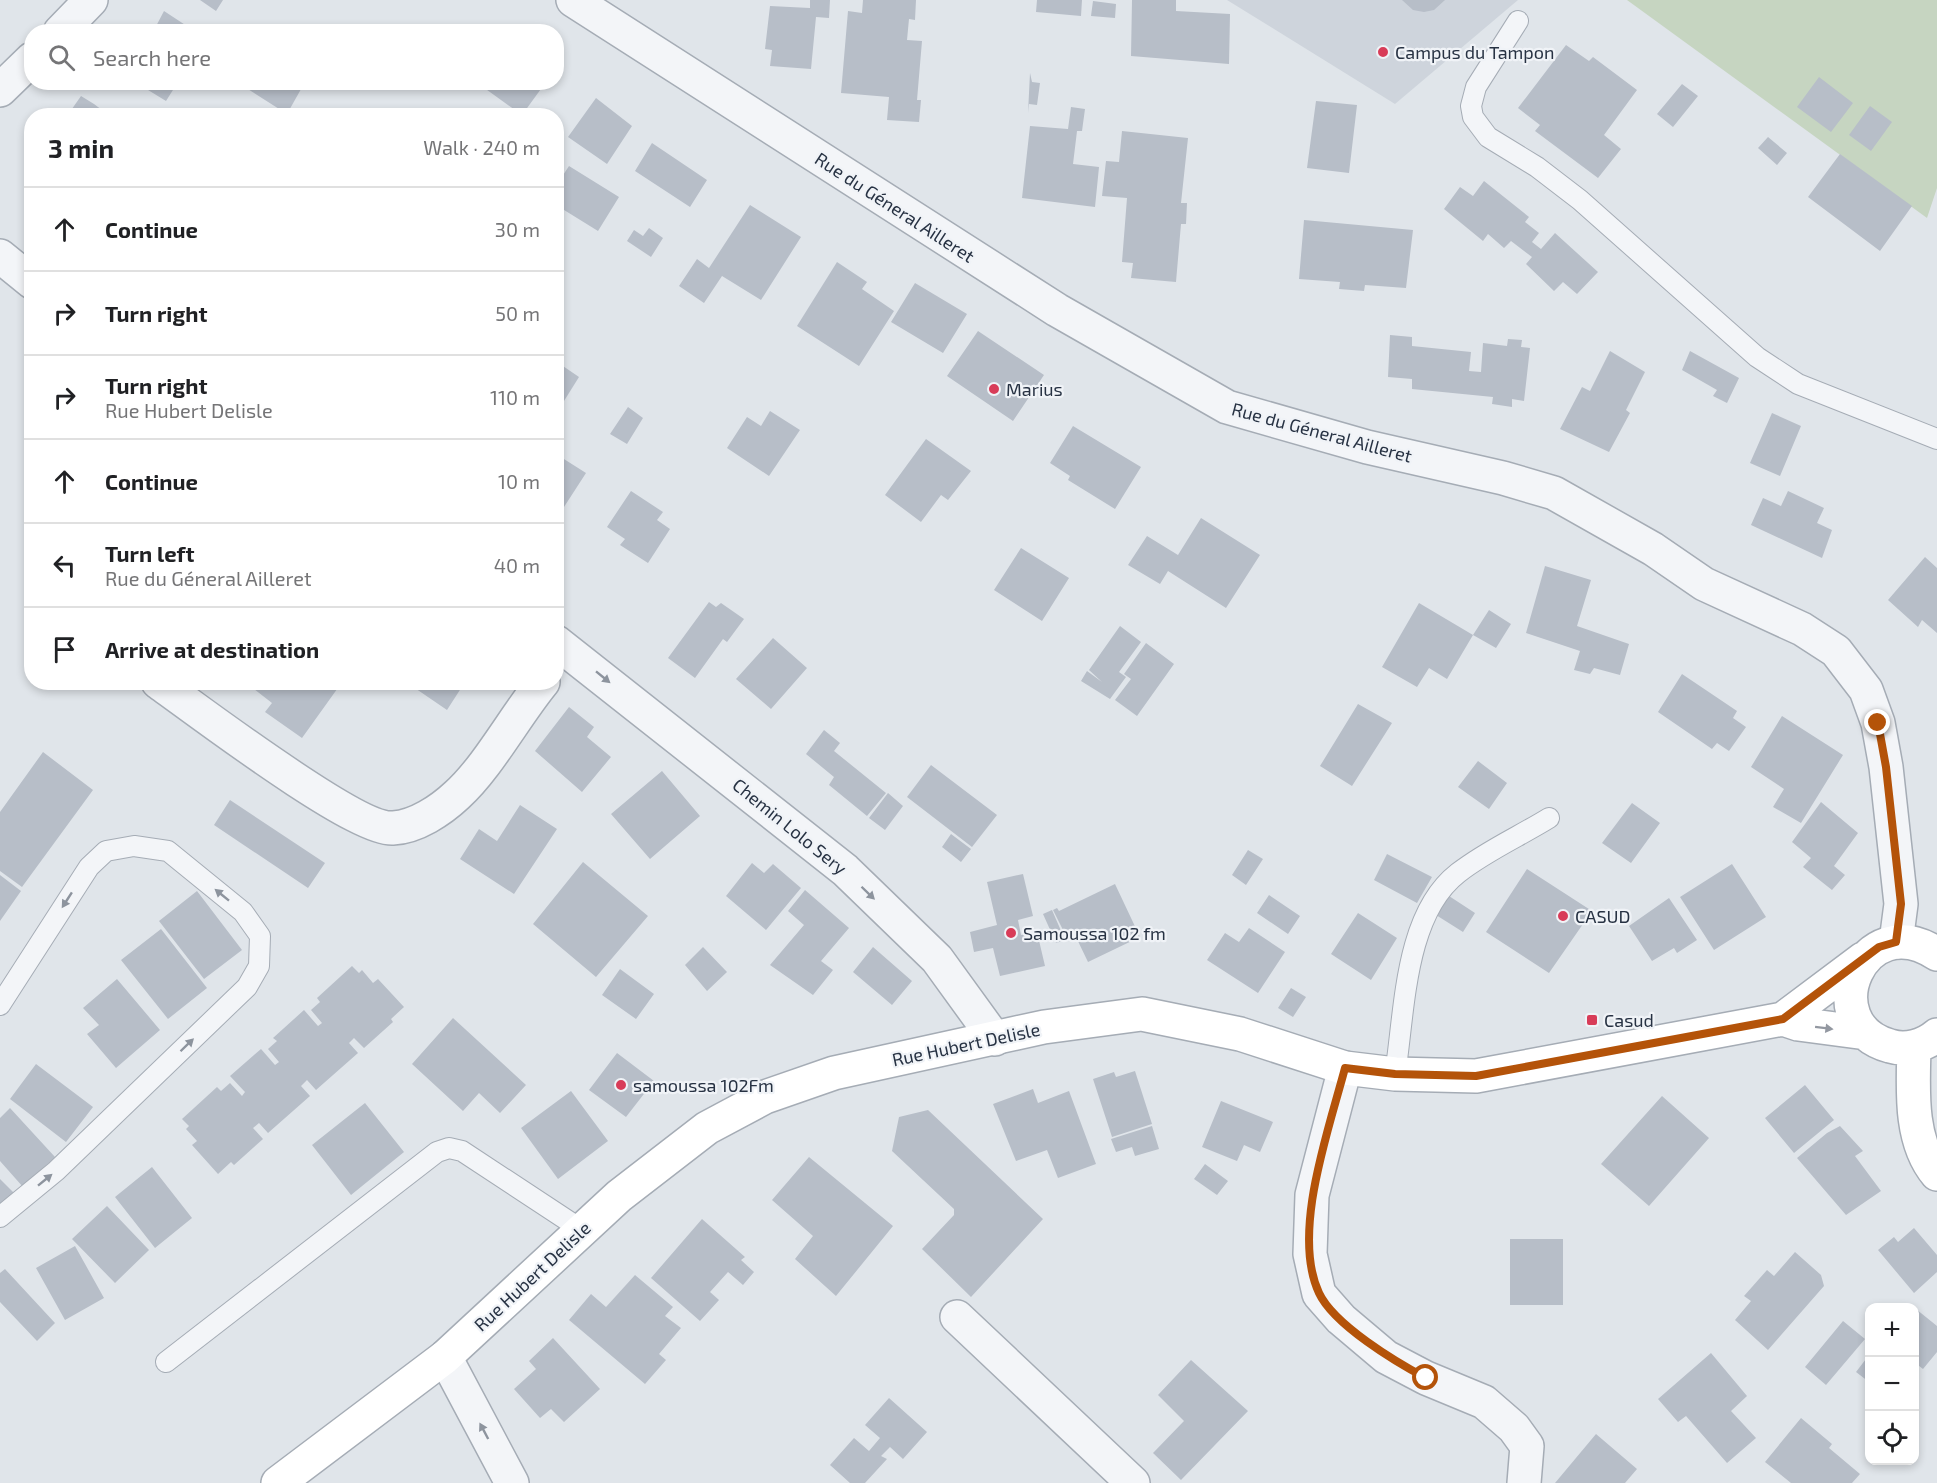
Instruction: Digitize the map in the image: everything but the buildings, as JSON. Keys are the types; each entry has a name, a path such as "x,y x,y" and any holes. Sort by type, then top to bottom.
{"main road":[{"name":"Rue Hubert Delisle","path":"278,1483 444,1357 619,1196 707,1128 765,1097 834,1073 1044,1027 1142,1014 1240,1034 1345,1068 1395,1074 1476,1076 1783,1019 1879,947 1920,944"},
{"path":"1866,957 1855,971 1851,987 1850,1004 1856,1019 1866,1033 1880,1043 1897,1048 1925,1041 1913,1087 1919,1136 1930,1166 1937,1174"},
{"name":"Rue Hubert Delisle","path":"1783,1019 1798,1024 1866,1033"}],"street":[{"path":"68,24 91,0"},
{"name":"Rue du Géneral Ailleret","path":"576,1 1057,310 1227,407 1366,447 1503,477 1554,493 1653,549 1704,584 1802,629 1836,651 1866,690 1878,723 1886,767 1901,904 1920,944"},
{"path":"0,90 24,67"},
{"path":"0,256 24,276"},
{"name":"Chemin Lolo Sery","path":"564,655 845,870 937,959 995,1039"},
{"path":"169,690 312,790 358,817 391,829 417,823 458,795 537,690"},
{"path":"1345,1068 1312,1195 1310,1254 1319,1294 1341,1319 1386,1357 1426,1378 1484,1402 1514,1428 1527,1446 1524,1483"},
{"path":"957,1317 1133,1483"},
{"path":"444,1357 512,1483"}],"lane":[{"path":"1518,21 1491,67 1476,87 1471,106 1473,117 1488,137 1537,167 1580,200 1757,357 1798,384 1937,439"},
{"path":"1395,1074 1418,930 1434,899 1458,873 1549,818"},
{"path":"0,1005 89,867 106,850 134,846 168,851 243,912 260,936 260,966 247,987 56,1171 0,1217"},
{"path":"166,1362 437,1152 449,1148 462,1151 582,1230"}],"shaded area":[{"name":"Campus du Tampon","path":"1227,0 1518,0 1395,104"}],"green space":[{"path":"1627,0 1937,0 1937,188 1927,218"}],"place":[{"name":"Campus du Tampon","path":"1383,52"},
{"name":"Marius","path":"994,389"},
{"name":"CASUD","path":"1563,916"},
{"name":"Samoussa 102 fm","path":"1011,933"},
{"name":"Casud","path":"1592,1020"},
{"name":"samoussa 102Fm","path":"621,1085"}],"route":[{"path":"1426,1378 1386,1357 1341,1319 1319,1294 1310,1254 1312,1195 1345,1068 1395,1074 1476,1076 1783,1019 1879,947 1896,942 1901,904 1886,767 1878,723"}]}
